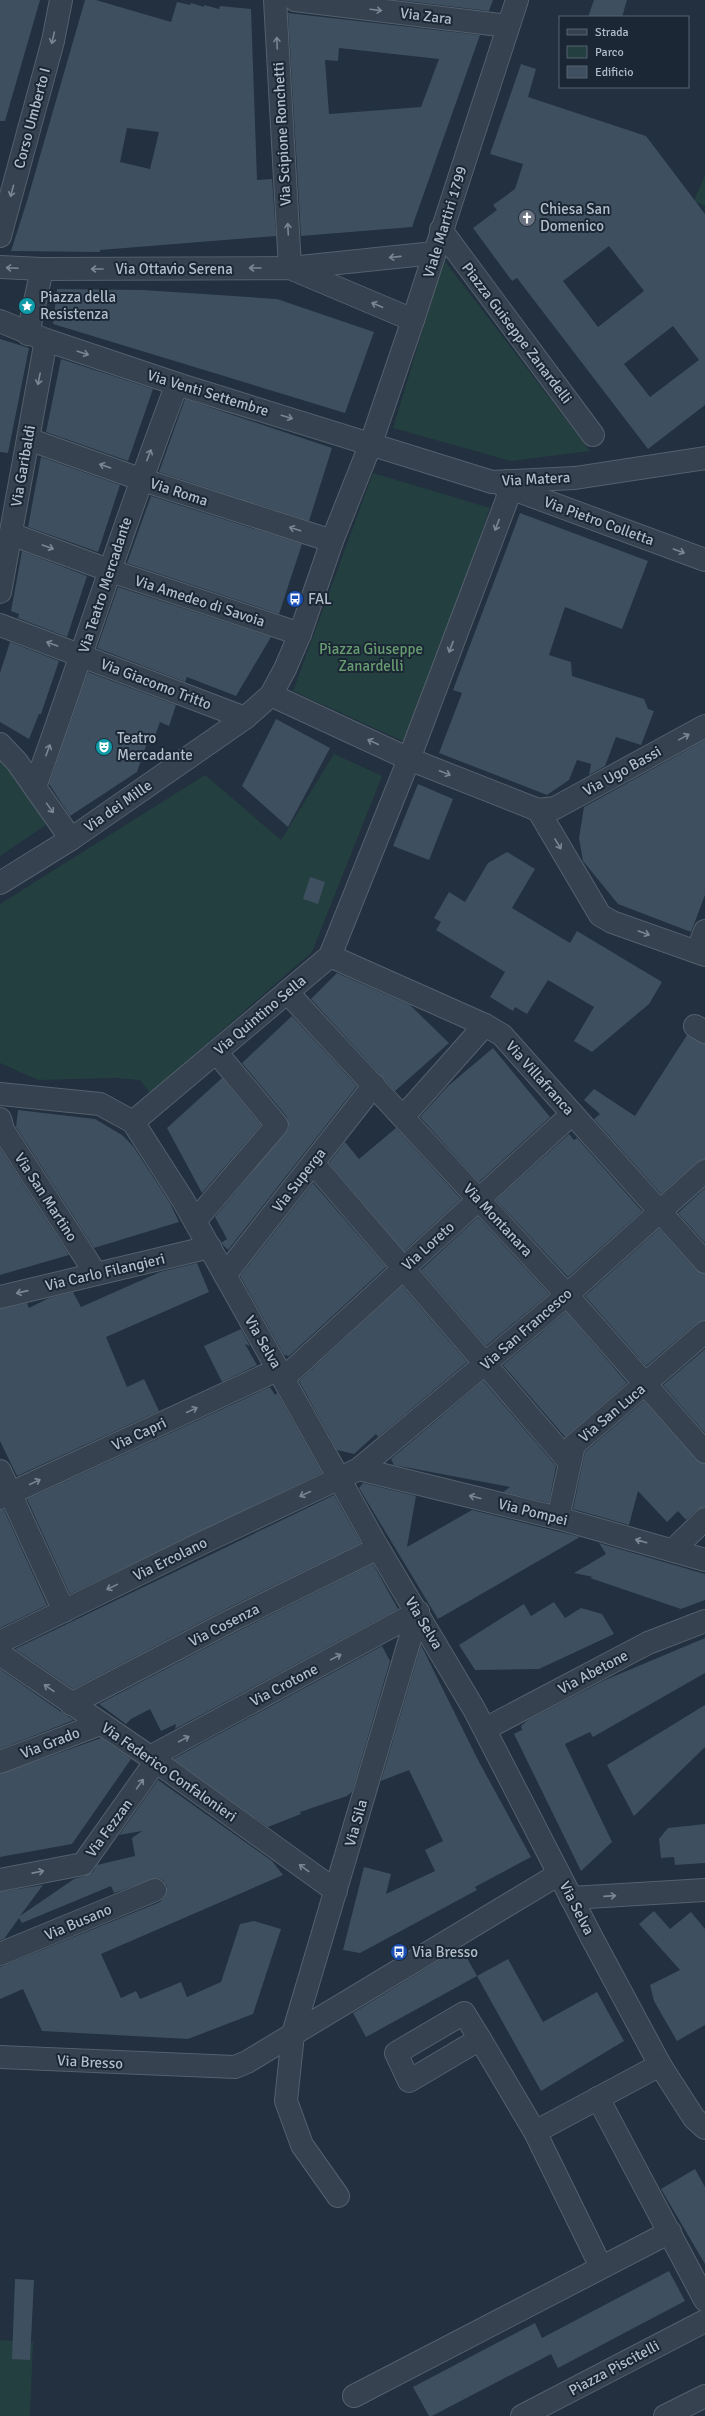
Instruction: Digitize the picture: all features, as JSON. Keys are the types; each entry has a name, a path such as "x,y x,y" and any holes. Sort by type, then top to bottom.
{"street":[{"name":"Corso Umberto I","path":"0,236 53,41 62,0"},
{"name":"Via Scipione Ronchetti","path":"275,0 290,268"},
{"name":"Via Zara","path":"295,0 351,4 508,26"},
{"name":"Viale Martiri 1799","path":"371,443 413,320 517,0"},
{"name":"Piazza Guiseppe Zanardelli","path":"441,230 593,435"},
{"name":"Via Ottavio Serena","path":"50,270 290,268 434,253"},
{"path":"0,267 50,270 37,337 0,320"},
{"name":"Via Ottavio Serena","path":"290,268 413,320"},
{"name":"Via Venti Settembre","path":"37,337 177,384 371,443"},
{"name":"Via Garibaldi","path":"0,592 28,440 37,337"},
{"name":"Via Teatro Mercadante","path":"35,787 111,571 140,479 177,384"},
{"name":"Via Roma","path":"28,440 140,479 332,541"},
{"path":"371,443 332,541 300,634 285,669 271,694 409,759 538,810 600,915 612,922 701,954 705,931"},
{"name":"Via Matera","path":"371,443 502,485 575,478 705,458"},
{"path":"409,759 502,485"},
{"name":"Via Pietro Colletta","path":"502,485 705,560"},
{"name":"Via Amedeo di Savoia","path":"11,534 111,571 300,634"},
{"name":"Via Giacomo Tritto","path":"0,625 245,718"},
{"name":"Via dei Mille","path":"0,883 71,839 245,718 271,694"},
{"name":"Via Ugo Bassi","path":"538,810 555,808 705,726"},
{"path":"0,744 35,787 71,839"},
{"name":"Via Quintino Sella","path":"134,1122 330,956 409,759"},
{"name":"Via Villafranca","path":"330,956 485,1025 502,1035 705,1262"},
{"name":"Via Montanara","path":"287,992 567,1295 705,1452"},
{"path":"402,1117 485,1025"},
{"path":"195,1221 277,1125 216,1052"},
{"name":"Via Superga","path":"225,1274 374,1085"},
{"path":"0,1094 100,1104 134,1122"},
{"name":"Via Loreto","path":"281,1374 403,1269 572,1114"},
{"name":"Via Selva","path":"134,1122 195,1221 281,1374 350,1473 378,1548 418,1612 485,1729 571,1898 660,2065 699,2123 705,2139"},
{"name":"Via San Martino","path":"1,1127 96,1274"},
{"path":"313,1163 570,1463"},
{"name":"Via San Francesco","path":"350,1473 486,1364 567,1295 705,1171"},
{"name":"Via Carlo Filangieri","path":"0,1297 210,1247"},
{"name":"Via San Luca","path":"558,1518 574,1445 646,1385 705,1332"},
{"name":"Via Capri","path":"5,1496 281,1374"},
{"path":"0,1471 5,1496 64,1610"},
{"name":"Via Pompei","path":"350,1473 558,1518 705,1560"},
{"name":"Via Ercolano","path":"0,1642 350,1473"},
{"path":"673,1550 705,1519"},
{"name":"Via Cosenza","path":"71,1704 232,1620 378,1548"},
{"name":"Via Crotone","path":"153,1759 418,1612"},
{"name":"Via Sila","path":"338,2196 302,2146 286,2101 293,2034 418,1612"},
{"name":"Via Abetone","path":"485,1729 648,1643 705,1621"},
{"name":"Via Federico Confalonieri","path":"0,1654 153,1759 336,1891"},
{"name":"Via Grado","path":"0,1762 100,1724"},
{"name":"Via Fezzan","path":"0,1880 83,1864 153,1759"},
{"name":"Via Bresso","path":"0,2057 224,2068 247,2062 559,1874"},
{"name":"Via Busano","path":"0,1954 156,1890"},
{"path":"571,1898 705,1890"},
{"path":"480,2039 534,2132 601,2267"},
{"path":"534,2132 660,2065"},
{"path":"598,2098 705,2300"},
{"path":"354,2396 670,2232"},
{"name":"Piazza Piscitelli","path":"522,2416 705,2321"},
{"path":"665,2416 705,2396"}],"green space":[{"path":"705,175 705,206 694,201"},
{"path":"444,260 590,451 511,461 393,428"},
{"name":"Piazza Giuseppe Zanardelli","path":"373,473 490,508 407,743 293,691"},
{"path":"334,754 382,776 312,952 150,1093 140,1080 116,1078 38,1080 0,1063 0,904 205,775 281,840"},
{"path":"0,760 15,772 46,825 0,856"},
{"path":"0,2340 33,2342 30,2416 0,2416"}],"building":[{"path":"0,0 40,0 5,121 0,121"},
{"path":"85,0 96,0 171,22 177,2 190,5 191,3 204,7 204,5 219,9 220,6 251,9 257,180 272,179 276,236 100,250 100,252 11,251 27,201","holes":["127,128 159,132 150,169 120,162"]},
{"path":"398,0 493,0 489,11"},
{"path":"594,0 627,0 622,16 588,16"},
{"path":"288,13 480,35 412,227 301,236","holes":["339,48 439,59 421,107 329,114 325,60 338,61"]},
{"path":"521,64 536,69 528,97 646,136 705,214 705,405 648,449 517,278 512,281 473,228 497,210 493,205 515,189 523,164 490,154","holes":["609,246 644,291 598,327 563,281","673,326 699,360 650,397 624,364"]},
{"path":"57,289 143,290 277,299 374,332 345,413 53,324"},
{"path":"0,339 29,348 8,453 0,452"},
{"path":"61,359 153,389 128,461 46,432"},
{"path":"185,399 332,448 309,521 159,472"},
{"path":"41,457 120,485 98,552 28,527"},
{"path":"151,496 302,544 279,614 127,563"},
{"path":"520,513 648,561 622,629 565,607 549,655 571,662 572,676 644,699 648,709 654,711 641,745 616,737 605,766 589,775 591,764 577,760 569,780 547,795 439,753 462,693 453,690"},
{"path":"22,551 87,576 67,637 18,618 19,614 11,611"},
{"path":"118,587 271,637 236,696 187,677 185,682 97,648"},
{"path":"10,642 59,661 41,714 39,714 29,739 0,722 0,673"},
{"name":"Teatro Mercadante","path":"88,672 176,705 169,726 160,722 155,736 150,734 137,772 70,816 49,784"},
{"path":"276,719 330,748 288,827 242,786"},
{"path":"705,740 705,895 691,932 618,904 583,861 579,838 584,807"},
{"path":"418,784 453,799 429,860 393,846"},
{"path":"507,852 535,869 512,908 570,943 577,931 662,982 649,1004 592,1052 574,1041 594,1007 548,980 527,1014 515,1007 513,1011 490,997 505,972 436,930 441,922 434,918 449,892 465,902 488,863"},
{"path":"310,877 325,882 318,904 303,899"},
{"path":"337,973 410,1005 449,1043 395,1091 311,999"},
{"path":"292,1016 357,1086 228,1250 221,1243 227,1239 215,1217 289,1128 287,1117 242,1063"},
{"path":"687,1035 705,1044 705,1159 697,1162 661,1194 594,1119 600,1114 584,1100 594,1089 635,1116"},
{"path":"493,1048 550,1117 479,1182 420,1117 448,1086"},
{"path":"222,1078 261,1125 202,1193 167,1128"},
{"path":"18,1110 95,1119 122,1135 133,1146 170,1203 179,1222 94,1248 16,1127"},
{"path":"396,1128 461,1199 404,1251 329,1163 345,1142 359,1159"},
{"path":"569,1134 574,1140 577,1138 642,1211 568,1277 496,1200"},
{"path":"0,1148 69,1255 0,1275"},
{"path":"313,1183 386,1267 289,1356 284,1355 240,1276"},
{"path":"705,1188 705,1243 678,1213"},
{"path":"478,1217 549,1294 486,1346 421,1270"},
{"path":"659,1229 696,1270 705,1274 705,1320 697,1323 646,1366 585,1296"},
{"path":"197,1263 209,1292 106,1337 127,1387 144,1379 159,1411 17,1476 0,1441 0,1309 27,1303 29,1308 49,1298 73,1292 81,1307 160,1272"},
{"path":"402,1286 467,1362 378,1437 376,1434 354,1454 337,1450 299,1381"},
{"path":"566,1312 627,1383 565,1437 503,1365"},
{"path":"241,1329 250,1346 245,1344 257,1365 222,1382 204,1346"},
{"path":"705,1349 705,1433 663,1385"},
{"path":"483,1381 556,1466 549,1503 503,1492 510,1487 394,1465 391,1459"},
{"path":"270,1387 275,1395 277,1393 322,1473 70,1594 27,1499"},
{"path":"644,1401 696,1460 705,1464 705,1507 697,1510 686,1520 678,1511 667,1522 638,1491 629,1525 573,1509 585,1452"},
{"path":"363,1483 416,1496 407,1547 472,1510 580,1537 438,1619 359,1488"},
{"path":"334,1495 361,1543 226,1609 73,1689 15,1649"},
{"path":"0,1510 4,1510 47,1605 0,1628"},
{"path":"599,1543 705,1574 705,1600 681,1609 590,1578 593,1577 574,1573 606,1554"},
{"path":"373,1564 398,1609 175,1729 176,1724 161,1731 150,1709 131,1719 126,1724 99,1704 238,1631"},
{"path":"554,1602 565,1618 581,1608 602,1614 614,1634 539,1669 475,1670 459,1645 524,1604 531,1616"},
{"path":"705,1638 705,1673 593,1737 590,1732 565,1744 612,1842 581,1871 514,1734 522,1730 521,1726 528,1720 605,1680"},
{"path":"421,1645 478,1760 531,1857 475,1887 477,1890 360,1953 343,1950 364,1867 391,1874 386,1894 435,1871 425,1850 443,1841 409,1770 381,1781"},
{"path":"382,1646 390,1661 352,1792 347,1796 300,1812 301,1814 268,1827 173,1759"},
{"path":"0,1669 64,1714 74,1720 0,1749"},
{"path":"705,1705 705,1747 634,1816 607,1765"},
{"path":"101,1738 131,1759 72,1844 0,1857 0,1774"},
{"path":"158,1780 272,1861 283,1875 101,1954 121,1998 136,1991 140,1999 181,1982 187,1997 221,1982 240,1924 254,1921 281,1929 253,2014 188,2039 42,2031 23,1989 0,1999 0,1967 160,1902 165,1897 167,1886 163,1880 156,1878 114,1893 111,1886 22,1923 19,1918 4,1939 0,1940 0,1892 43,1885 20,1916 74,1879 93,1872 97,1865 135,1856 132,1838 142,1831 119,1835"},
{"path":"705,1824 705,1863 675,1865 674,1857 661,1858 659,1839 668,1828"},
{"path":"654,1911 670,1929 691,1912 705,1929 705,2025 677,2041 654,2001 650,1985 680,1970 639,1924"},
{"path":"461,1947 477,1976 366,2037 353,2013"},
{"path":"508,1959 543,2022 597,1992 624,2041 541,2091 477,1976"},
{"path":"695,2169 705,2187 705,2264 661,2189"},
{"path":"669,2271 685,2301 558,2368 551,2354 432,2416 429,2416 413,2387 535,2323 542,2338"},
{"path":"15,2279 34,2280 30,2360 12,2359"}],"place":[{"name":"Chiesa San Domenico","path":"527,218"},
{"name":"Piazza della Resistenza","path":"27,306"},
{"name":"FAL","path":"295,599"},
{"name":"Teatro Mercadante","path":"104,747"},
{"name":"Via Bresso","path":"399,1952"}]}
